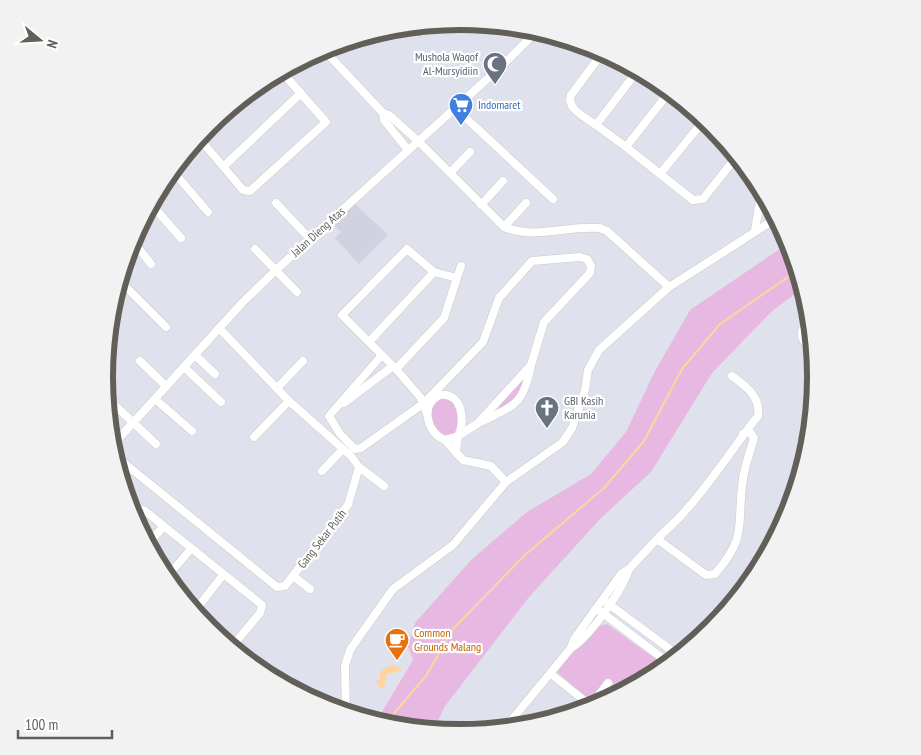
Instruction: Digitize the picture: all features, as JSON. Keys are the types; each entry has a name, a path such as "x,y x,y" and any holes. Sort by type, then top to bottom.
{"street":[{"name":"Jalan Dieng Atas","path":"119,439 276,270 530,37"},
{"path":"329,56 383,113 418,141 504,227 519,233 600,228 607,231 669,287"},
{"path":"598,58 570,94 570,106 693,200 704,199 733,162"},
{"path":"596,124 633,76"},
{"path":"203,144 243,190 248,192 323,126 325,119 287,77"},
{"path":"224,166 301,93"},
{"path":"626,147 665,97"},
{"path":"455,108 553,199"},
{"path":"383,113 384,120 408,150"},
{"path":"660,174 700,126"},
{"path":"397,137 405,129"},
{"path":"450,173 470,152"},
{"path":"177,176 208,212"},
{"path":"481,205 503,181"},
{"path":"276,203 310,239"},
{"path":"504,227 526,203"},
{"path":"756,230 760,203"},
{"path":"157,210 181,238"},
{"path":"346,706 345,666 350,650 359,636 393,589 453,545 506,482 563,442 572,428 585,390 588,370 599,350 669,287 708,264 771,222"},
{"path":"138,247 152,264"},
{"path":"255,249 297,292"},
{"path":"428,414 430,405 427,399 342,318 342,315 404,250 410,249 434,272 457,278"},
{"path":"382,355 332,411 329,419 340,434 358,449 442,386 485,339 498,298 532,261 584,258 591,266 590,273 544,322 525,390 519,400 458,436 445,440"},
{"path":"332,411 395,368 444,318 461,266"},
{"path":"369,342 434,272"},
{"path":"126,286 166,327"},
{"path":"804,327 802,337 806,343"},
{"path":"220,328 289,401 343,449 359,467 384,486"},
{"path":"195,355 215,374"},
{"path":"140,360 166,386"},
{"path":"276,388 303,361"},
{"path":"476,425 531,365"},
{"path":"184,367 222,402"},
{"path":"657,539 702,574 715,574 729,557 738,537 742,480 758,416 756,398 751,391 732,376"},
{"path":"442,386 446,395 457,402 465,423 476,425"},
{"path":"427,399 446,395"},
{"path":"155,399 192,431"},
{"path":"427,399 432,430 445,440 456,453 469,462 491,466 506,482"},
{"path":"254,437 289,401"},
{"path":"114,405 156,444"},
{"path":"511,721 571,648 579,643 599,611 626,579 629,570 688,509 758,416"},
{"path":"456,453 462,419"},
{"path":"743,434 750,432 754,438"},
{"path":"322,471 343,449"},
{"name":"Gang Sekar Putih","path":"124,463 277,587 283,588 348,505 359,467"},
{"path":"139,509 163,526 262,605 262,610 235,642"},
{"path":"153,538 163,526"},
{"path":"172,571 191,549"},
{"path":"198,606 223,575"},
{"path":"293,576 310,590"},
{"path":"606,602 674,652"},
{"path":"599,611 663,659"},
{"path":"550,674 584,703"},
{"path":"597,697 608,683"}],"shaded area":[{"path":"355,204 388,235 359,264 335,238 341,232 333,224"},
{"path":"783,247 797,292 771,312 712,373 651,472 601,518 529,597 445,706 436,724 380,715 413,660 408,647 415,623 471,560 527,512 591,474 626,432 654,373 690,310"},
{"path":"524,376 526,377 516,399 495,412"},
{"path":"441,398 452,402 458,416 456,433 444,436 434,425 432,417 434,402"},
{"path":"607,624 660,662 621,685 607,679 589,699 557,672 574,650 582,646 596,627"},
{"path":"394,665 400,668 401,671 387,674 384,688 380,688 376,682 380,679 380,672 386,667"}],"waterway":[{"path":"390,717 426,676 453,629 525,555 604,488 644,441 682,369 720,324 792,274"}],"place":[{"name":"Mushola Waqof Al-Mursyidiin","path":"495,85"},
{"name":"Indomaret","path":"461,126"},
{"name":"GBI Kasih Karunia","path":"547,429"},
{"name":"Common Grounds Malang","path":"397,661"}]}
